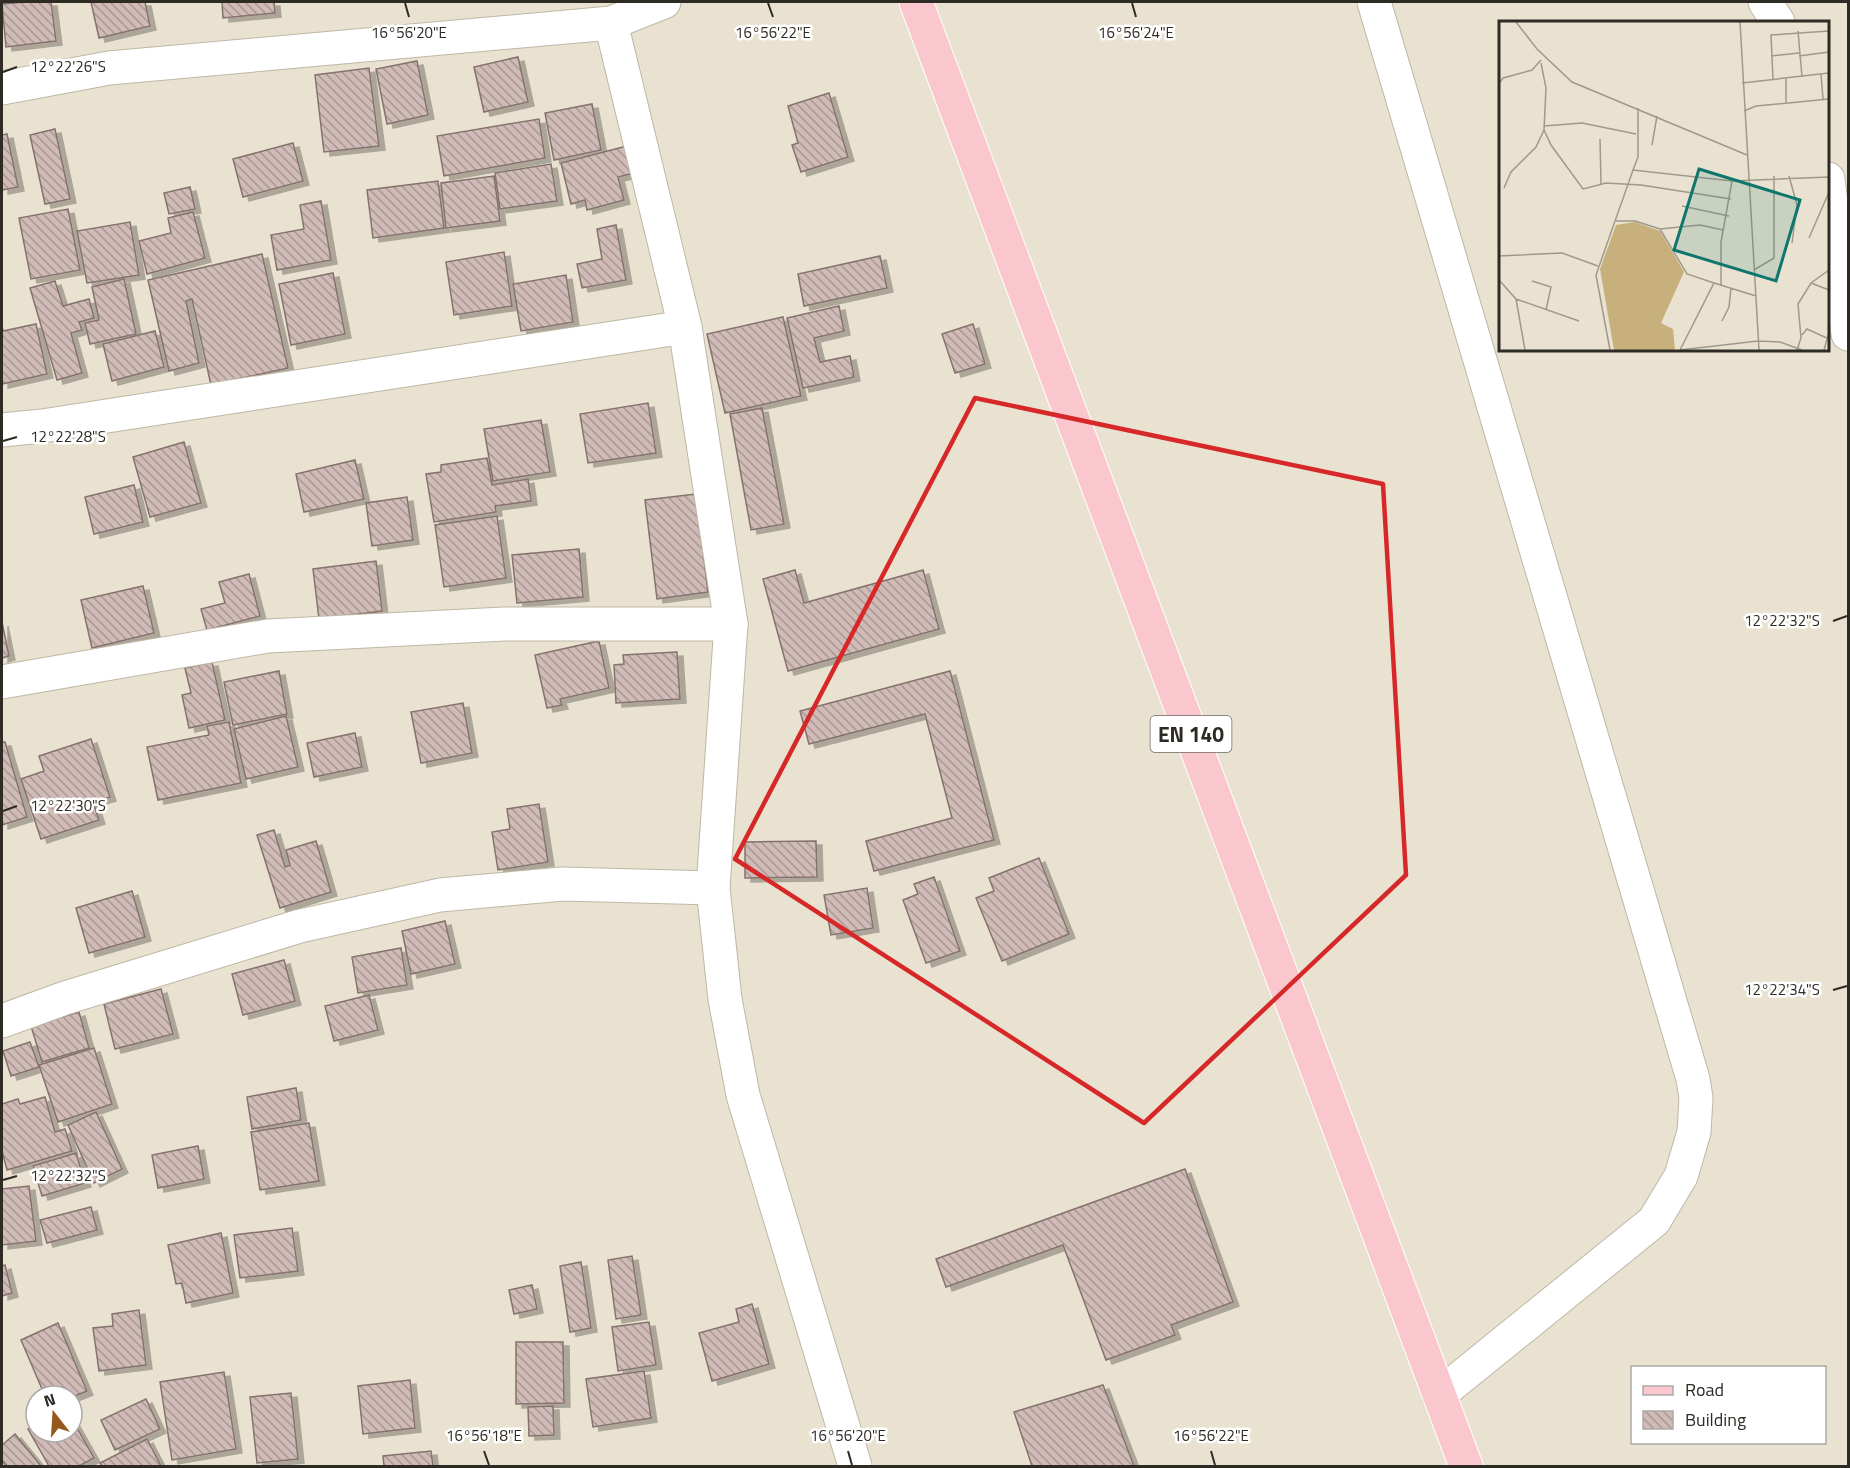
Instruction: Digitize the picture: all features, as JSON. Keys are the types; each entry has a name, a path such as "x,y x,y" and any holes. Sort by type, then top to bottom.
{"main road":[{"name":"EN 140","path":"916,2 1466,1467"}],"street":[{"path":"2,88 108,68 611,23 664,2"},
{"path":"1374,2 1693,1079 1696,1098 1694,1132 1681,1176 1654,1221 1439,1395"},
{"path":"1765,2 1777,21"},
{"path":"611,23 685,327 731,624 713,888 725,999 743,1095 855,1467"},
{"path":"1829,194 1848,334"},
{"path":"2,430 42,426 685,327"},
{"path":"2,682 268,636 504,624 731,624"},
{"path":"2,1021 65,998 300,926 440,895 563,884 713,888"}],"highlighted area":[{"path":"975,398 1383,484 1406,875 1144,1123 735,859"}],"building":[{"path":"51,2 56,41 6,47 2,4"},
{"path":"91,2 145,2 150,26 99,38"},
{"path":"222,2 274,2 275,13 223,18"},
{"path":"518,57 528,102 484,112 474,67"},
{"path":"417,61 428,115 387,124 376,69"},
{"path":"369,68 379,146 324,152 315,75"},
{"path":"829,93 848,157 801,172 792,145 798,143 788,106"},
{"path":"592,104 601,150 554,160 545,113"},
{"path":"539,119 545,158 444,176 437,136"},
{"path":"55,129 70,199 45,204 30,135"},
{"path":"7,134 18,187 2,190 2,135"},
{"path":"293,143 303,181 243,197 233,159"},
{"path":"627,146 634,173 618,177 624,200 587,210 585,200 571,204 561,163"},
{"path":"551,164 557,201 500,209 495,173"},
{"path":"494,176 500,221 446,228 441,183"},
{"path":"438,181 444,228 373,238 367,190"},
{"path":"190,187 195,209 169,214 164,193"},
{"path":"321,201 331,260 277,270 271,235 304,229 300,205"},
{"path":"68,209 80,270 31,279 19,218"},
{"path":"193,212 205,258 147,274 139,241 171,233 168,218"},
{"path":"130,222 139,275 87,283 77,231"},
{"path":"616,225 626,280 582,288 577,264 602,259 597,229"},
{"path":"504,252 512,306 454,315 446,262"},
{"path":"262,254 288,368 211,385 192,299 186,301 199,363 169,371 148,280"},
{"path":"880,256 887,288 804,306 798,274"},
{"path":"333,273 345,334 291,345 279,284"},
{"path":"566,275 573,322 521,331 513,284"},
{"path":"124,279 136,334 90,344 85,323 99,320 92,287"},
{"path":"55,281 63,306 89,299 94,318 79,322 82,330 71,333 82,373 57,380 30,288"},
{"path":"839,306 844,331 814,338 820,362 850,356 854,377 803,388 787,318"},
{"path":"783,317 801,396 725,413 707,334"},
{"path":"36,324 47,374 2,384 2,326 3,331"},
{"path":"973,324 985,364 955,373 942,334"},
{"path":"155,331 164,367 112,381 103,344"},
{"path":"648,403 656,453 588,463 580,414"},
{"path":"762,408 784,524 751,530 730,414"},
{"path":"541,420 550,472 493,481 484,429"},
{"path":"184,442 201,503 150,517 133,457"},
{"path":"487,458 492,485 528,479 531,501 495,506 496,512 434,522 426,474 441,472 441,465"},
{"path":"355,460 364,499 304,512 296,474"},
{"path":"134,485 143,522 94,534 85,497"},
{"path":"696,494 708,592 657,599 645,500"},
{"path":"407,497 413,540 372,546 366,503"},
{"path":"497,516 506,578 444,587 435,525"},
{"path":"579,549 583,597 517,603 512,555"},
{"path":"376,561 382,611 319,619 313,569"},
{"path":"795,570 804,603 923,570 939,629 788,671 763,579"},
{"path":"249,574 260,616 207,630 201,609 225,603 219,582"},
{"path":"143,586 154,633 92,648 81,600"},
{"path":"2,622 9,656 2,658"},
{"path":"599,641 609,688 560,699 562,705 547,708 535,655"},
{"path":"677,652 680,699 616,703 614,665 624,664 623,655"},
{"path":"212,662 225,720 189,728 182,695 191,693 185,668"},
{"path":"279,671 287,714 233,725 224,682"},
{"path":"950,671 994,840 874,871 866,841 952,818 925,714 809,744 800,711"},
{"path":"463,703 472,753 421,763 411,712"},
{"path":"286,716 298,767 246,779 234,729"},
{"path":"229,722 241,783 158,800 147,747 209,735 207,726"},
{"path":"355,733 362,767 314,777 307,743"},
{"path":"91,739 110,797 93,802 99,820 41,839 21,779 44,771 39,756"},
{"path":"2,742 5,742 27,817 2,825"},
{"path":"539,804 548,862 498,870 492,832 510,829 507,809"},
{"path":"274,830 285,867 290,865 286,850 316,841 331,892 280,908 257,835"},
{"path":"816,841 817,877 745,878 745,842"},
{"path":"1039,858 1069,934 1002,961 976,898 994,891 989,878"},
{"path":"934,877 960,951 926,963 903,900 918,894 914,884"},
{"path":"867,888 873,928 831,935 824,895"},
{"path":"132,891 145,937 89,953 76,908"},
{"path":"445,921 455,964 411,974 402,931"},
{"path":"401,948 407,985 358,993 352,957"},
{"path":"284,960 295,1001 243,1015 232,974"},
{"path":"161,989 173,1034 115,1049 104,1004"},
{"path":"369,995 378,1030 334,1041 325,1006"},
{"path":"79,1012 89,1048 42,1062 31,1026"},
{"path":"30,1042 39,1067 11,1076 3,1051"},
{"path":"94,1048 112,1104 58,1122 39,1065"},
{"path":"296,1088 301,1120 252,1129 247,1097"},
{"path":"45,1097 55,1132 65,1129 72,1151 7,1170 2,1151 2,1104 18,1099 20,1104"},
{"path":"96,1112 122,1169 94,1183 68,1125"},
{"path":"309,1123 319,1181 260,1190 251,1132"},
{"path":"198,1146 204,1179 158,1188 152,1155"},
{"path":"76,1153 85,1183 42,1196 33,1166"},
{"path":"1185,1169 1233,1302 1171,1325 1175,1335 1106,1360 1063,1245 946,1287 936,1259"},
{"path":"29,1186 36,1241 2,1245 2,1189"},
{"path":"91,1207 97,1230 47,1243 40,1220"},
{"path":"292,1228 298,1271 240,1278 234,1235"},
{"path":"221,1233 233,1293 186,1303 182,1283 176,1284 168,1245"},
{"path":"632,1256 641,1315 616,1319 608,1260"},
{"path":"581,1262 591,1328 570,1332 560,1266"},
{"path":"5,1265 12,1293 2,1296 2,1266"},
{"path":"532,1285 537,1309 514,1314 509,1290"},
{"path":"752,1304 769,1364 712,1381 699,1333 739,1322 736,1309"},
{"path":"139,1310 146,1365 99,1371 93,1328 113,1326 112,1314"},
{"path":"649,1322 656,1365 618,1371 612,1327"},
{"path":"58,1323 87,1391 84,1392 84,1384 40,1384 21,1340"},
{"path":"516,1342 563,1342 564,1403 516,1404"},
{"path":"644,1371 651,1418 593,1427 586,1379"},
{"path":"224,1372 236,1449 172,1460 160,1382"},
{"path":"410,1380 415,1428 363,1434 358,1386"},
{"path":"1103,1385 1134,1466 1032,1466 1014,1412"},
{"path":"291,1393 298,1459 257,1463 250,1397"},
{"path":"146,1399 160,1429 115,1450 101,1420"},
{"path":"553,1406 554,1435 529,1436 528,1407"},
{"path":"15,1434 41,1466 6,1466 2,1460 2,1445"},
{"path":"147,1439 161,1466 102,1466 100,1463"},
{"path":"84,1440 94,1458 79,1466 49,1466 37,1444 84,1444"},
{"path":"431,1451 433,1466 384,1466 383,1456"}]}
